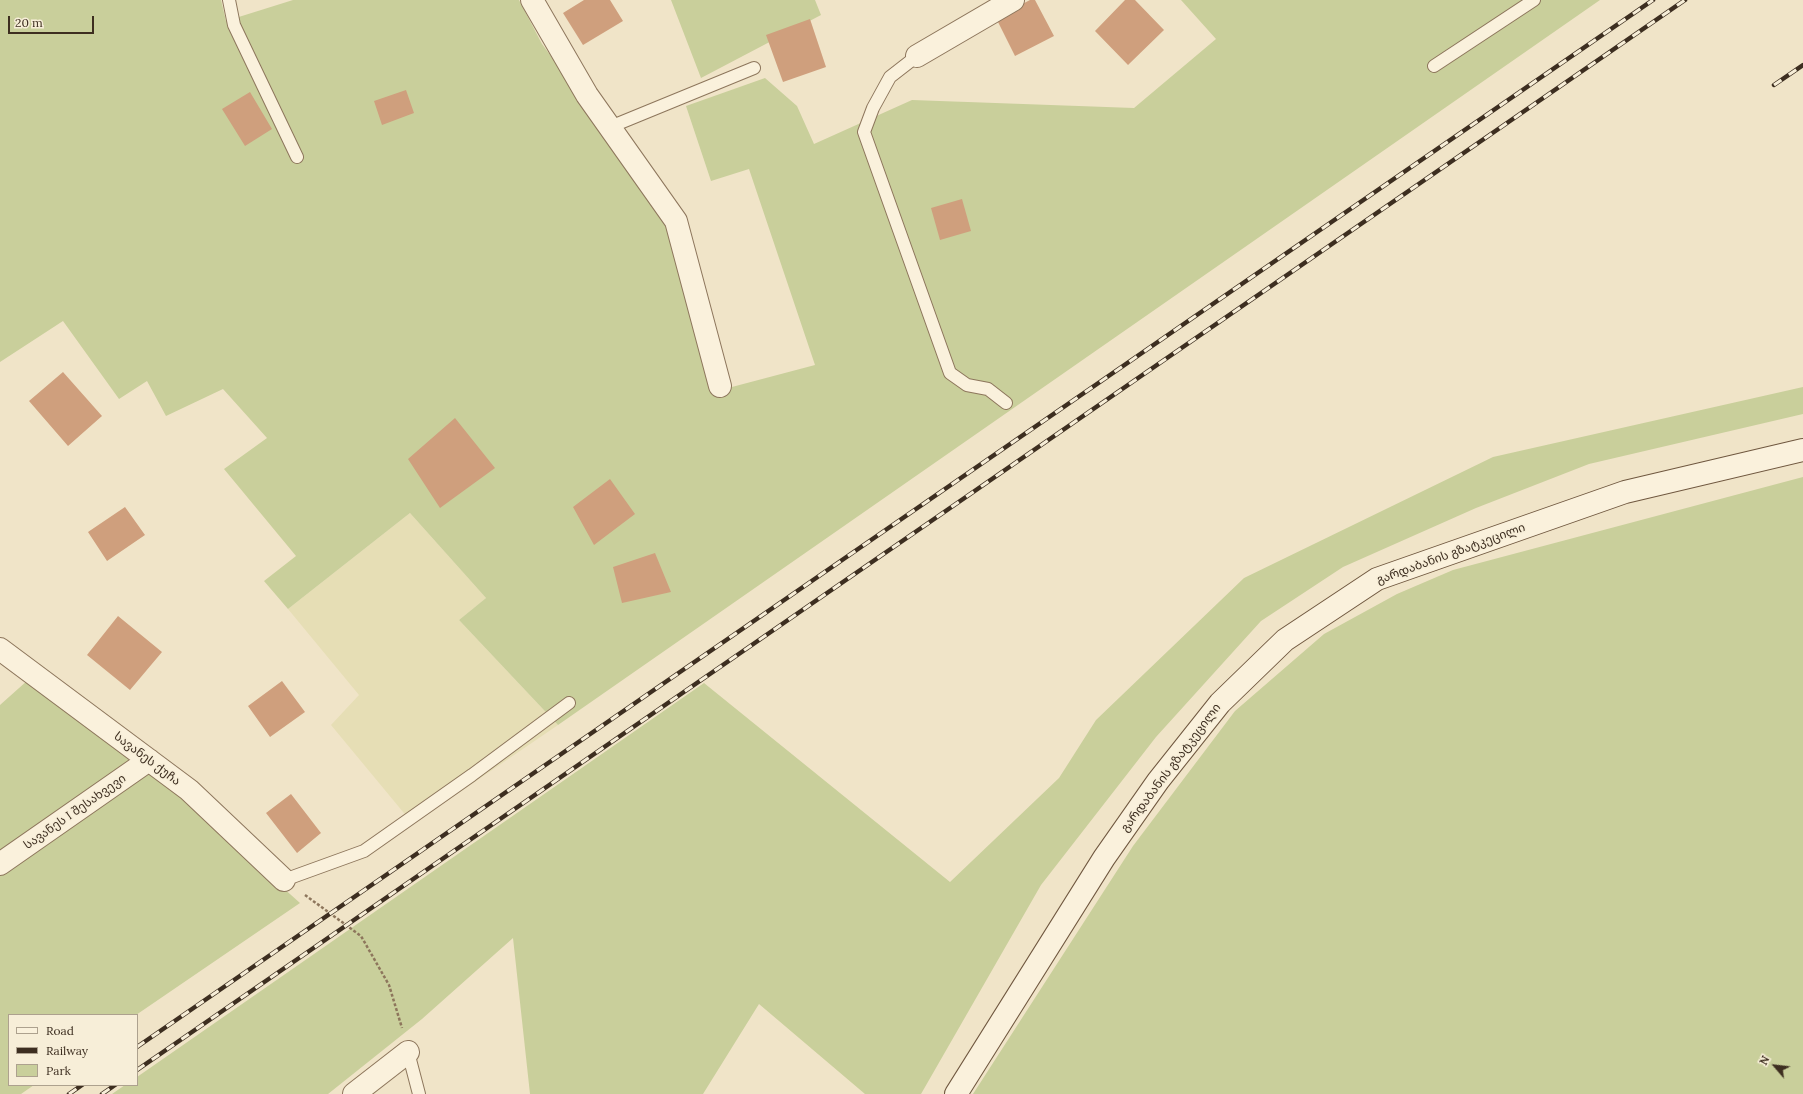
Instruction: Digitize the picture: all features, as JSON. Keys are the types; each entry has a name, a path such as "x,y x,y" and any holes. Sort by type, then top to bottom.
{"street":[{"path":"532,0 586,95 676,221 720,386"},
{"path":"917,56 1013,0"},
{"name":"გარდაბანის გზატკეცილი","path":"956,1094 1104,858 1158,781 1220,703 1285,640 1377,579 1625,492 1803,450"},
{"name":"სავანეს ქუჩა","path":"0,649 188,790 284,880"},
{"name":"სავანეს I შესახვევი","path":"0,864 149,760"},
{"path":"354,1094 408,1052"}],"lane":[{"path":"229,0 234,25 296,157"},
{"path":"1434,66 1534,0"},
{"path":"917,56 890,77 873,108 864,132 950,373 967,385 988,389 1006,403"},
{"path":"610,127 754,68"},
{"path":"284,880 364,852 472,776 569,703"},
{"path":"408,1052 419,1094"}],"path":[{"path":"284,880 361,936 389,985 408,1052"}],"shaded area":[{"path":"410,513 486,598 459,620 558,725 413,824 331,725 359,695 288,609"}],"green space":[{"path":"0,0 221,0 226,21 293,0 519,0 542,44 602,125 667,224 713,392 815,365 749,169 711,181 686,106 765,78 797,106 814,144 912,100 1134,108 1216,39 1181,0 1600,0 558,725 459,620 486,598 410,513 288,609 264,581 296,556 224,469 267,438 223,389 166,416 147,381 119,399 63,321 0,362"},
{"path":"671,0 815,0 821,15 701,78"},
{"path":"1803,387 1803,414 1589,464 1476,508 1343,567 1261,621 1156,737 1041,885 921,1094 865,1094 759,1004 703,1094 530,1094 513,938 422,1019 328,1094 112,1094 124,1086 138,1086 138,1076 704,683 950,882 1059,778 1096,720 1244,578 1493,457"},
{"path":"1803,477 1803,1094 973,1094 1133,846 1235,711 1324,634 1397,594 1453,570"},
{"path":"28,680 135,757 0,852 0,705"},
{"path":"149,768 300,903 137,1014 8,1014 8,1086 33,1086 21,1094 0,1094 0,873"}],"building":[{"path":"584,0 610,0 623,21 583,45 563,13"},
{"path":"1030,0 1035,0 1054,36 1015,56 996,18"},
{"path":"1125,0 1135,0 1164,30 1128,65 1095,31"},
{"path":"810,19 826,67 783,82 766,35"},
{"path":"406,90 414,113 382,125 374,101"},
{"path":"250,92 272,129 245,146 222,109"},
{"path":"962,199 971,231 940,240 931,208"},
{"path":"63,372 102,416 68,446 29,401"},
{"path":"455,418 495,468 440,508 408,459"},
{"path":"610,479 635,514 594,545 573,507"},
{"path":"125,507 145,535 107,561 88,532"},
{"path":"655,553 671,592 622,603 613,567"},
{"path":"118,616 162,652 130,690 87,655"},
{"path":"282,681 305,712 270,737 248,706"},
{"path":"291,794 321,833 297,853 266,813"}],"railway":[{"path":"138,1046 1653,0"},
{"path":"138,1069 1685,0"},
{"path":"1774,85 1803,65"},
{"path":"69,1094 81,1086"},
{"path":"102,1094 114,1086"}]}
